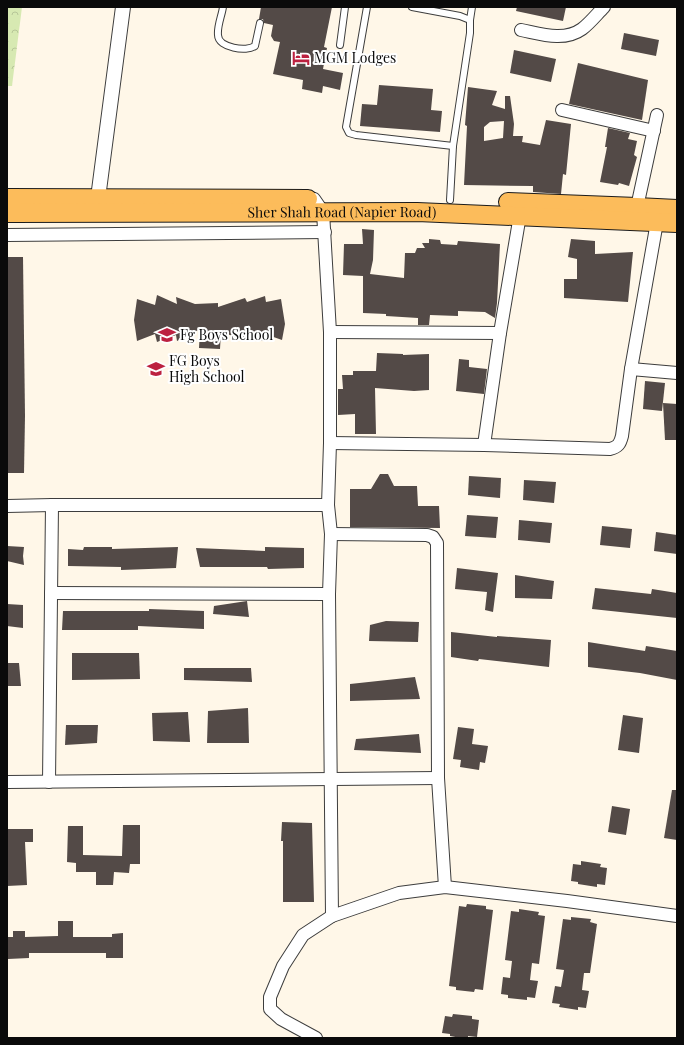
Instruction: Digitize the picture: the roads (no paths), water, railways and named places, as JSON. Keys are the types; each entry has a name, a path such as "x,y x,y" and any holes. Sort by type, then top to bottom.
{"main road":[{"name":"Sher Shah Road (Napier Road)","path":"7,198 100,205 318,205 450,200 677,209"},
{"name":"Sher Shah Road (Napier Road)","path":"7,213 100,205"},
{"name":"Sher Shah Road (Napier Road)","path":"318,205 417,212 520,215 677,223"}],"street":[{"path":"103,234 100,205 123,7"},
{"path":"521,30 562,36 581,29 604,7"},
{"path":"562,110 654,131"},
{"path":"637,207 657,115"},
{"path":"318,205 325,232 330,332 330,443 328,505 331,534 329,594 332,916"},
{"path":"484,445 500,333 520,215"},
{"path":"330,443 484,445 610,449 617,447 620,442 631,369 657,222"},
{"path":"7,235 325,232"},
{"path":"330,332 500,333"},
{"path":"631,369 677,373"},
{"path":"49,782 52,505"},
{"path":"7,506 328,505"},
{"path":"331,534 427,535 433,537 437,543 438,778 445,887"},
{"path":"51,593 329,594"},
{"path":"7,782 438,778"},
{"path":"316,1038 282,1019 270,1010 270,997 283,966 303,935 332,916 399,893 445,887 567,901 677,916"}],"lane":[{"path":"223,7 218,36 220,41 227,45 236,48 252,48 255,46 260,23"},
{"path":"340,45 346,7"},
{"path":"367,7 346,127 349,133 453,146"},
{"path":"412,7 460,16 470,20"},
{"path":"450,200 453,146 470,33 472,7"}],"place":[{"name":"MGM Lodges","path":"301,58"},
{"name":"Fg Boys School","path":"167,335"},
{"name":"FG Boys High School","path":"156,369"}]}
